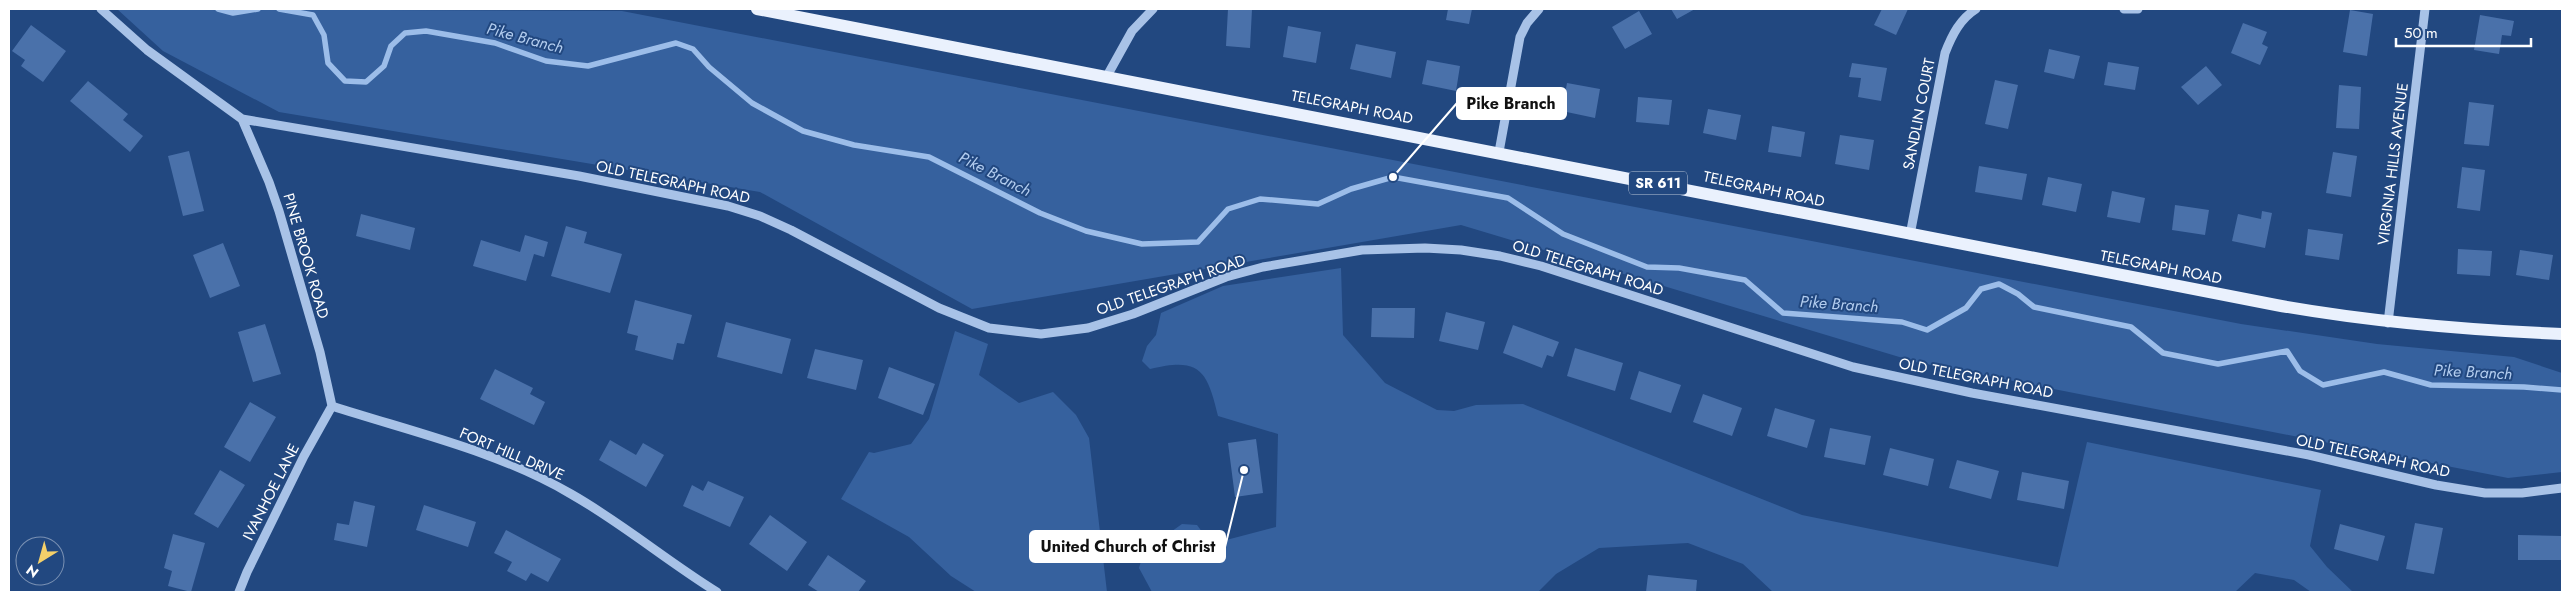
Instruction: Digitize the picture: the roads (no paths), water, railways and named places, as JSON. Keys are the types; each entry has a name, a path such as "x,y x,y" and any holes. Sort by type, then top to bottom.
{"main road":[{"name":"TELEGRAPH ROAD","path":"757,9 802,13 1107,76 1499,152 1910,235 2276,305 2388,323 2562,334"}],"street":[{"name":"OLD TELEGRAPH ROAD","path":"101,9 147,50 242,119 579,176 728,206 760,216 791,230 939,308 989,328 1017,333 1041,334 1088,328 1133,314 1226,277 1313,258 1392,248 1461,250 1500,256 1541,266 1853,367 1972,393 2309,455 2436,485 2485,493 2522,493 2562,488"},
{"path":"1107,76 1132,30 1153,9"},
{"path":"1499,152 1520,37 1527,23 1539,9"},
{"name":"SANDLIN COURT","path":"1910,235 1945,52 1951,36 1962,21 1976,9"},
{"path":"2124,9 2138,9"},
{"name":"VIRGINIA HILLS AVENUE","path":"2388,323 2425,9"},
{"name":"PINE BROOK ROAD","path":"242,119 269,182 320,352 332,406"},
{"name":"IVANHOE LANE","path":"239,592 304,456 332,406"},
{"name":"FORT HILL DRIVE","path":"332,406 474,451 538,477 570,493 626,527 666,559 716,592"}],"waterway":[{"name":"Pike Branch","path":"218,9 233,13 258,9"},
{"name":"Pike Branch","path":"279,9 313,15 324,35 328,63 345,81 366,82 384,66 391,46 405,33 426,31 495,43 546,61 588,66 676,43 693,49 709,67 752,103 803,131 854,145 929,157 1040,213 1086,231 1142,244 1198,242 1228,209 1260,199 1318,204 1351,189 1393,177 1508,198 1563,234 1647,267 1679,268 1745,280 1783,313 1902,322 1927,330 1966,308 1981,289 1999,284 2018,294 2034,307 2131,327 2163,353 2218,364 2287,351 2300,371 2323,385 2384,372 2431,385 2524,387 2562,390"}],"place":[{"name":"Pike Branch","path":"1393,177"},
{"name":"United Church of Christ","path":"1244,470"}]}
